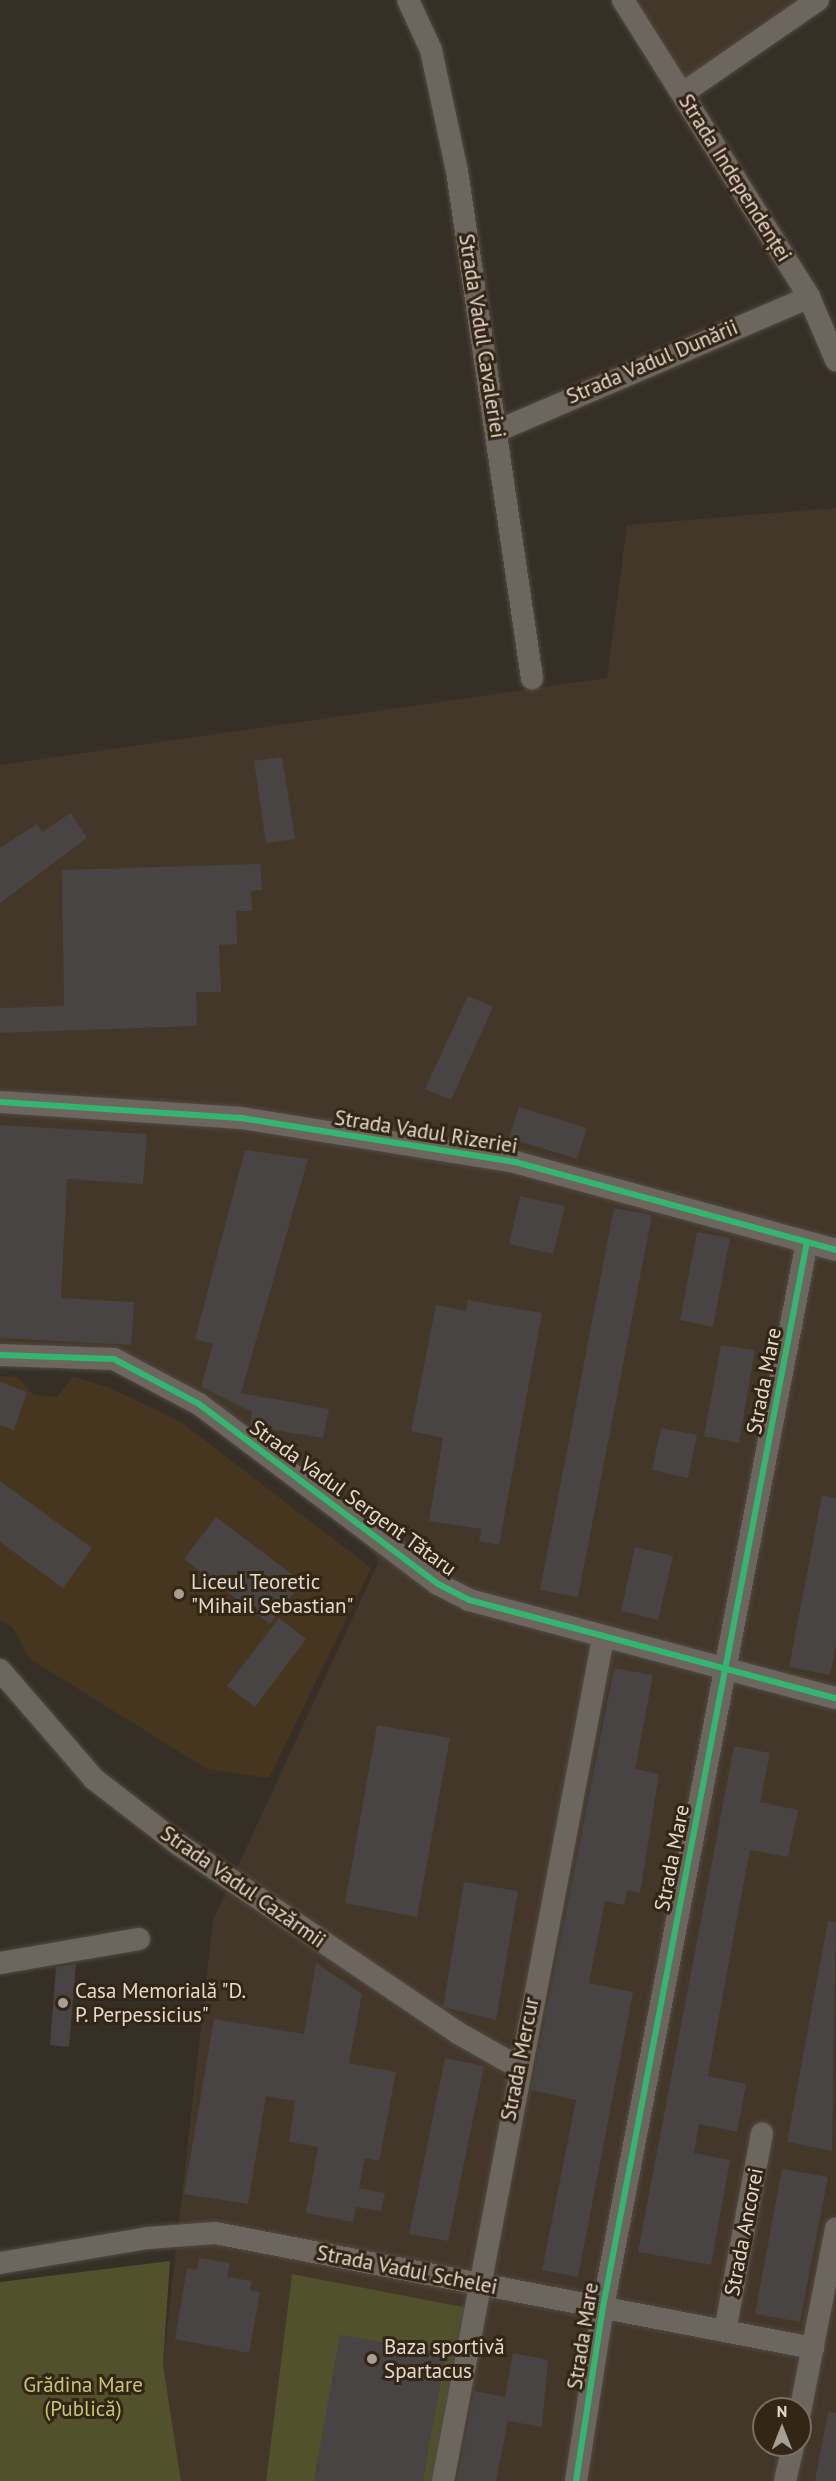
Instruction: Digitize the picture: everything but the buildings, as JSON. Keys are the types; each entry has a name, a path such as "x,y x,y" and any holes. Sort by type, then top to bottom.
{"street":[{"name":"Strada Vadul Cavaleriei","path":"408,0 441,85 497,431 532,678"},
{"name":"Strada Independenței","path":"623,0 809,297 836,360"},
{"path":"683,93 818,0"},
{"name":"Strada Vadul Dunării","path":"497,431 809,297"},
{"name":"Strada Vadul Rizeriei","path":"0,1102 241,1118 514,1162 836,1250"},
{"name":"Strada Mare","path":"576,2481 603,2307 807,1242"},
{"name":"Strada Vadul Sergent Tătaru","path":"0,1355 114,1359 199,1404 438,1584 505,1613 836,1698"},
{"name":"Strada Mercur","path":"443,2481 518,2067 603,1638"},
{"name":"Strada Vadul Cazărmii","path":"0,1670 60,1744 112,1794 458,2033 518,2067"},
{"path":"0,1963 139,1939"},
{"name":"Strada Ancorei","path":"725,2331 762,2133"},
{"path":"803,2397 836,2229"},
{"name":"Strada Vadul Schelei","path":"0,2263 148,2238 215,2233 813,2348"},
{"path":"785,2481 790,2457"}],"shaded area":[{"path":"632,0 803,0 684,83"},
{"path":"836,508 836,2481 441,2481 292,2275 266,2481 181,2481 163,2364 213,1920 378,1563 368,1524 109,1358 0,1350 0,765 607,678 627,525"},
{"name":"Liceul Teoretic \"Mihail Sebastian\"","path":"0,1376 17,1377 34,1395 57,1397 73,1377 108,1387 181,1422 371,1568 269,1778 207,1769 30,1659 12,1627 0,1620"}],"green space":[{"name":"Grădina Mare (Publică)","path":"170,2261 163,2364 181,2481 0,2481 0,2282"},
{"name":"Baza sportivă Spartacus","path":"292,2274 473,2309 441,2481 266,2481"}],"cycle path":[{"path":"0,1102 241,1118 515,1162 836,1250"},
{"path":"576,2481 603,2307 807,1242"},
{"path":"0,1355 114,1359 199,1404 438,1584 469,1600 836,1698"}],"place":[{"name":"Liceul Teoretic \"Mihail Sebastian\"","path":"179,1594"},
{"name":"Casa Memorială \"D. P. Perpessicius\"","path":"63,2003"},
{"name":"Baza sportivă Spartacus","path":"372,2359"}]}
